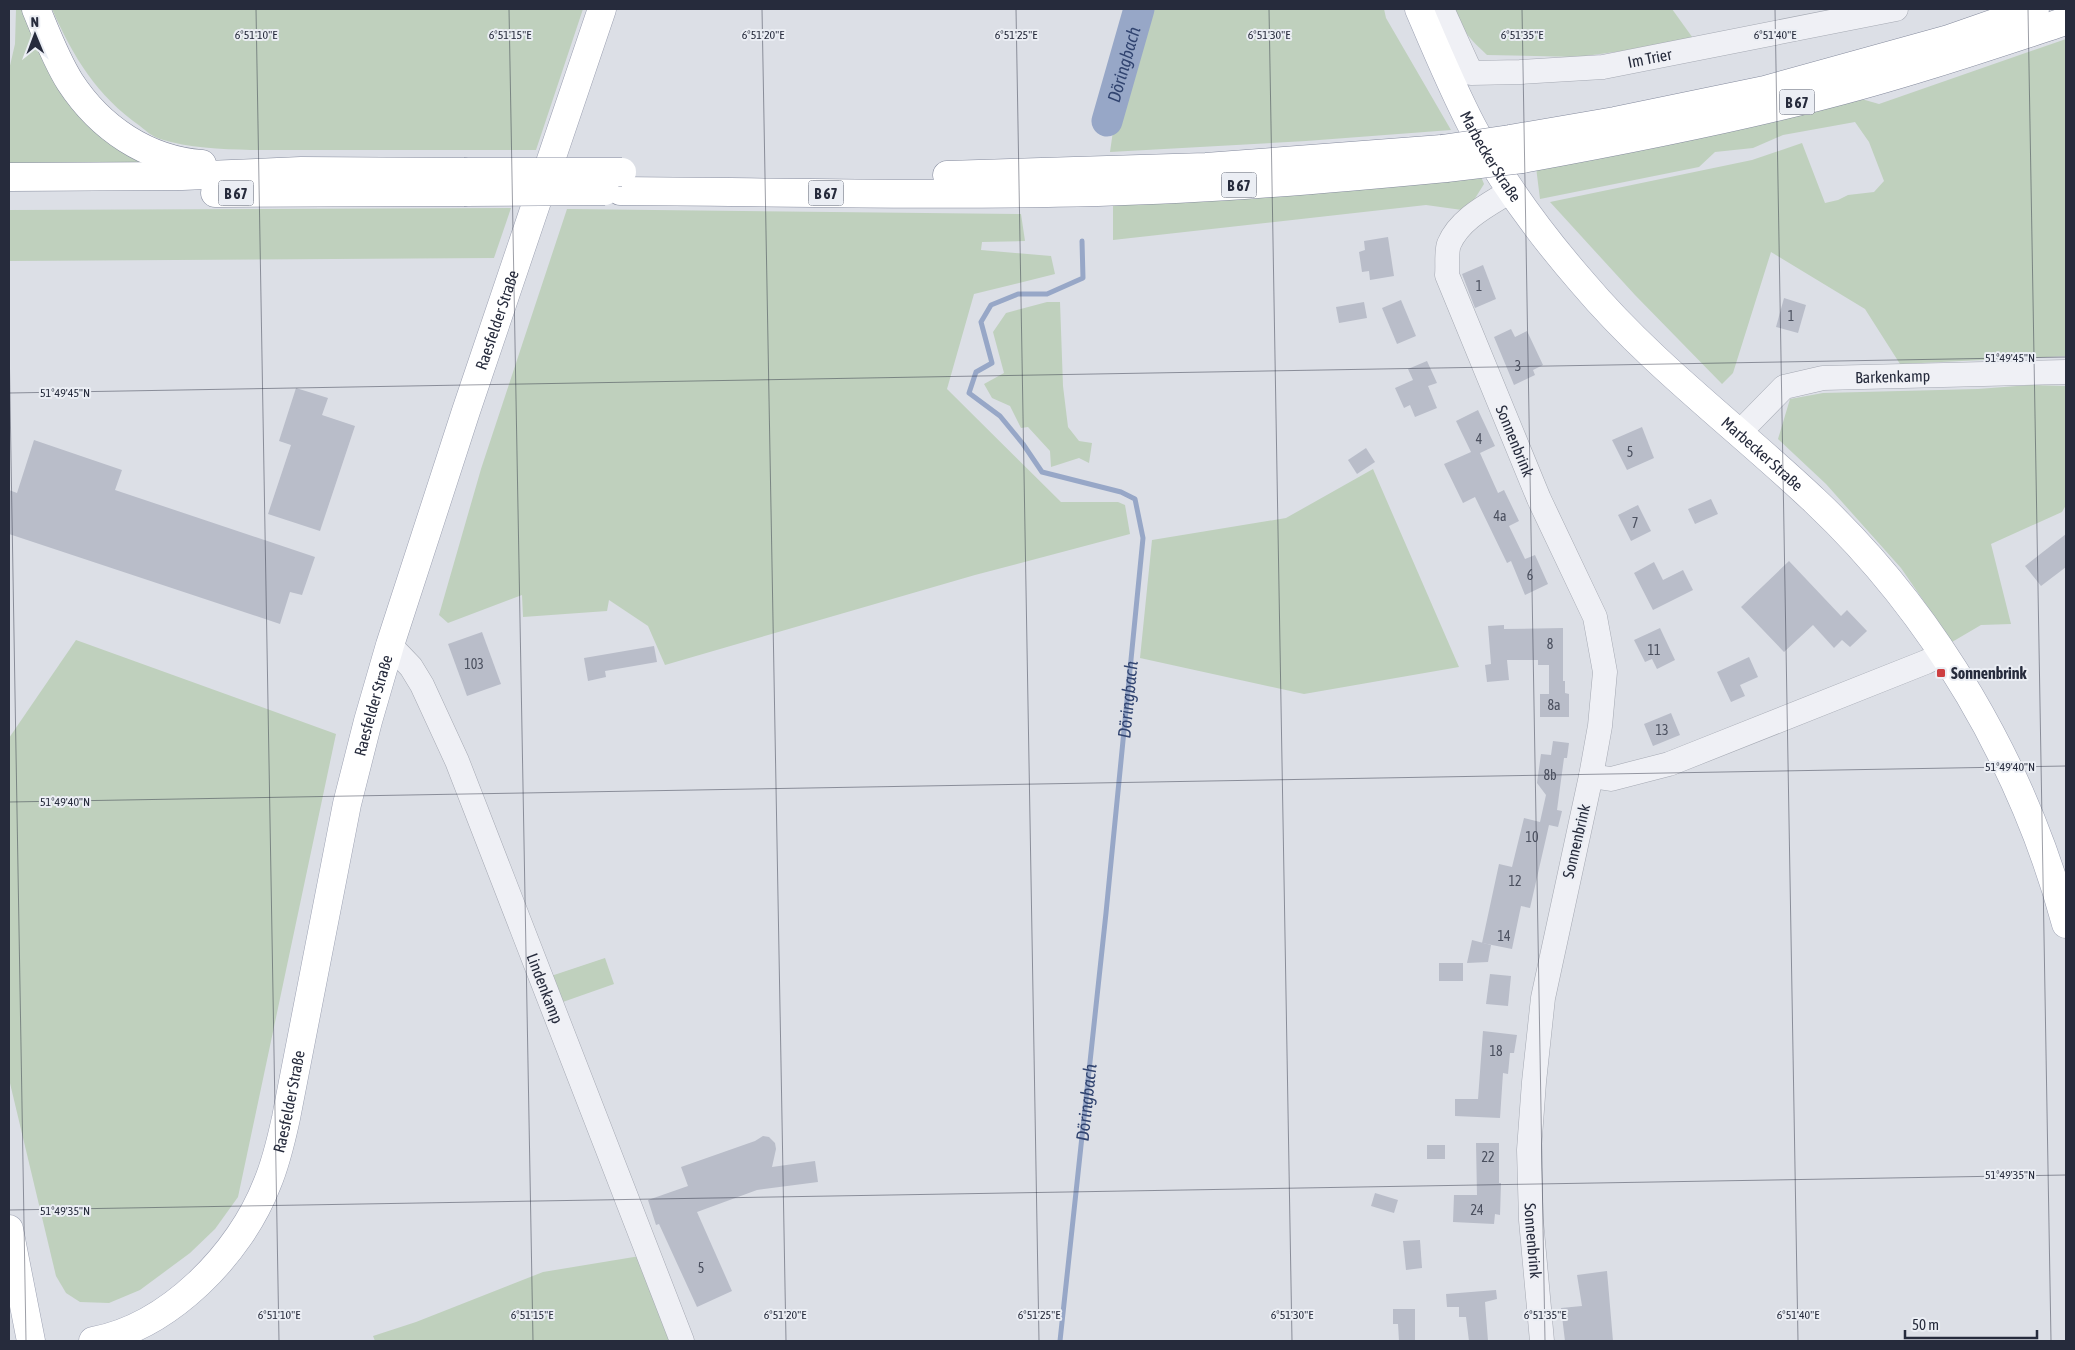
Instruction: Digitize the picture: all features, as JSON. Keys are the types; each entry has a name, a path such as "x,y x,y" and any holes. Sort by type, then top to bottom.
{"main road":[{"path":"36,9 70,81 93,112 124,139 142,148 179,161 301,171"},
{"name":"Raesfelder Straße","path":"93,1341 113,1336 156,1318 183,1297 219,1261 236,1240 252,1216 267,1185 279,1151 286,1118 347,804 390,645 463,420 602,9"},
{"name":"Marbecker Straße","path":"1419,9 1474,130 1512,190 1556,250 1615,319 1649,353 1816,502 1855,542 1892,584 1942,654 1992,737 2025,806 2053,876 2066,924"},
{"name":"B 67","path":"1516,149 1615,121 1765,90 1949,39 2035,9"},
{"name":"B 67","path":"9,193 464,182 621,182 811,176 1034,174 1444,158 1708,123 1819,97 1968,53 2066,21"},
{"name":"B 67","path":"9,177 182,176 301,171 464,182"},
{"path":"9,1229 31,1341"},
{"path":"127,1341 156,1318"}],"street":[{"name":"Im Trier","path":"1442,9 1471,73 1529,72 1603,67 1896,9"},
{"name":"Sonnenbrink","path":"1512,190 1460,226 1449,245 1447,276 1539,499 1595,617 1605,672 1600,726 1591,776 1543,998 1534,1082 1529,1150 1530,1220 1542,1341"},
{"name":"Barkenkamp","path":"1739,433 1784,387 1822,378 2066,372"},
{"name":"Lindenkamp","path":"390,645 412,667 457,761 682,1341"},
{"path":"1591,776 1611,779 1669,764 1942,654"}],"green space":[{"path":"16,9 26,9 61,83 158,166 9,167 9,70 15,44"},
{"path":"52,9 583,9 536,150 251,150 193,146 160,139 150,134 111,102 88,74 60,27"},
{"path":"1153,9 1384,9 1386,18 1451,130 1306,141 1110,152 1114,124 1125,111"},
{"path":"1454,9 1672,9 1695,41 1578,57 1487,55 1467,34"},
{"path":"2066,39 2066,356 1900,364 1865,309 1771,252 1733,373 1722,384 1635,295 1550,202 1752,160 1802,143 1825,203 1848,195 1874,192 1884,181 1869,142 1855,122 1783,135 1753,148 1715,152 1699,167 1540,199 1536,167 1858,98 1879,104"},
{"path":"1480,174 1484,184 1474,200 1462,210 1426,205 1113,240 1113,203"},
{"path":"511,208 494,258 9,261 9,210"},
{"path":"567,209 1021,214 1025,241 982,242 981,250 1051,256 1055,274 974,294 947,389 1061,502 1118,502 1125,505 1130,534 975,575 665,665 648,626 609,600 607,611 523,617 522,595 448,623 439,615 481,469"},
{"path":"1047,302 1060,302 1063,386 1068,427 1079,441 1092,443 1089,463 1079,458 1051,467 1050,451 1028,427 1021,428 1010,406 992,398 984,384 1004,373 993,332 1006,313"},
{"path":"2030,385 2066,386 2066,505 2062,512 1991,544 2011,624 1981,625 1952,642 1901,568 1826,484 1778,439 1790,399 1823,393 1978,389"},
{"path":"1373,469 1459,667 1304,694 1140,658 1152,540 1286,518"},
{"path":"76,640 336,734 238,1197 215,1229 190,1253 140,1290 109,1303 80,1302 66,1293 56,1276 9,1079 9,738"},
{"path":"605,958 614,984 560,1003 551,976"},
{"path":"640,1256 673,1341 375,1341 373,1336 416,1322 543,1272"}],"building":[{"path":"1388,237 1394,276 1370,280 1369,271 1362,272 1359,252 1365,250 1364,241"},
{"path":"1483,265 1496,299 1475,308 1462,274"},
{"path":"1784,298 1806,305 1798,333 1776,327"},
{"path":"1401,300 1416,336 1397,344 1382,308"},
{"path":"1364,302 1367,318 1339,323 1336,307"},
{"path":"1511,329 1515,337 1527,331 1543,365 1533,370 1535,375 1514,385 1494,337"},
{"path":"1427,361 1437,383 1428,386 1437,408 1415,417 1410,405 1404,408 1395,388 1413,380 1408,369"},
{"path":"296,388 328,398 322,415 355,426 320,531 268,514 291,445 279,441"},
{"path":"1478,410 1495,446 1480,453 1498,493 1504,490 1519,521 1509,526 1525,559 1535,555 1548,584 1525,595 1511,561 1507,563 1475,497 1463,503 1444,464 1471,452 1456,421"},
{"path":"1642,427 1654,458 1627,470 1612,440"},
{"path":"34,440 122,470 115,490 315,557 302,595 290,592 280,624 9,534 9,490 17,493"},
{"path":"1366,448 1375,462 1357,474 1348,460"},
{"path":"1711,499 1718,514 1695,524 1688,509"},
{"path":"1638,505 1651,531 1631,541 1618,515"},
{"path":"2066,534 2066,567 2041,586 2025,566"},
{"path":"1789,561 1841,616 1847,610 1867,631 1850,647 1842,640 1834,648 1813,625 1784,652 1741,607"},
{"path":"1654,562 1663,580 1683,570 1693,590 1653,610 1634,573"},
{"path":"1504,625 1504,629 1563,628 1563,681 1565,681 1565,693 1569,694 1569,717 1540,717 1540,694 1549,694 1549,665 1538,665 1538,660 1507,660 1509,680 1487,682 1485,665 1491,664 1488,626"},
{"path":"1660,628 1675,660 1657,669 1652,659 1645,662 1634,640"},
{"path":"482,632 501,684 467,696 448,644"},
{"path":"654,646 657,662 605,671 606,677 588,681 584,658"},
{"path":"1749,657 1758,677 1740,685 1745,696 1731,702 1717,672"},
{"path":"1671,713 1680,735 1653,746 1644,724"},
{"path":"1553,741 1569,743 1567,758 1564,758 1557,810 1562,811 1558,827 1549,825 1530,908 1521,906 1512,949 1482,943 1499,864 1512,867 1524,818 1540,822 1546,795 1537,783 1541,754 1551,755"},
{"path":"1472,940 1491,945 1488,962 1467,963"},
{"path":"1439,963 1463,963 1463,981 1439,981"},
{"path":"1490,974 1511,976 1508,1006 1486,1004"},
{"path":"1483,1031 1517,1035 1514,1053 1510,1053 1508,1074 1503,1073 1500,1118 1455,1116 1455,1099 1478,1099"},
{"path":"763,1136 769,1137 775,1143 776,1149 772,1167 815,1161 818,1182 757,1190 697,1212 732,1291 697,1307 659,1224 656,1225 648,1200 688,1186 681,1167 755,1141"},
{"path":"1476,1143 1499,1143 1500,1215 1495,1214 1494,1224 1453,1222 1454,1195 1477,1195"},
{"path":"1427,1145 1445,1145 1445,1159 1427,1159"},
{"path":"1375,1193 1398,1200 1394,1213 1371,1206"},
{"path":"1420,1240 1422,1268 1406,1270 1403,1241"},
{"path":"1607,1271 1613,1341 1565,1341 1561,1308 1582,1306 1577,1275"},
{"path":"1496,1290 1497,1299 1485,1302 1488,1341 1469,1341 1466,1317 1459,1317 1459,1307 1447,1307 1446,1294"},
{"path":"1393,1309 1415,1309 1415,1341 1399,1341 1398,1324 1393,1324"}],"waterway":[{"name":"Döringbach","path":"1107,121 1139,9"},
{"name":"Döringbach","path":"1060,1341 1106,913 1143,538 1135,499 1121,492 1042,472 1023,444 1000,416 969,393 976,372 992,363 981,322 991,305 1018,294 1047,294 1083,278 1082,241"}],"place":[{"name":"Sonnenbrink","path":"1941,673"}]}
